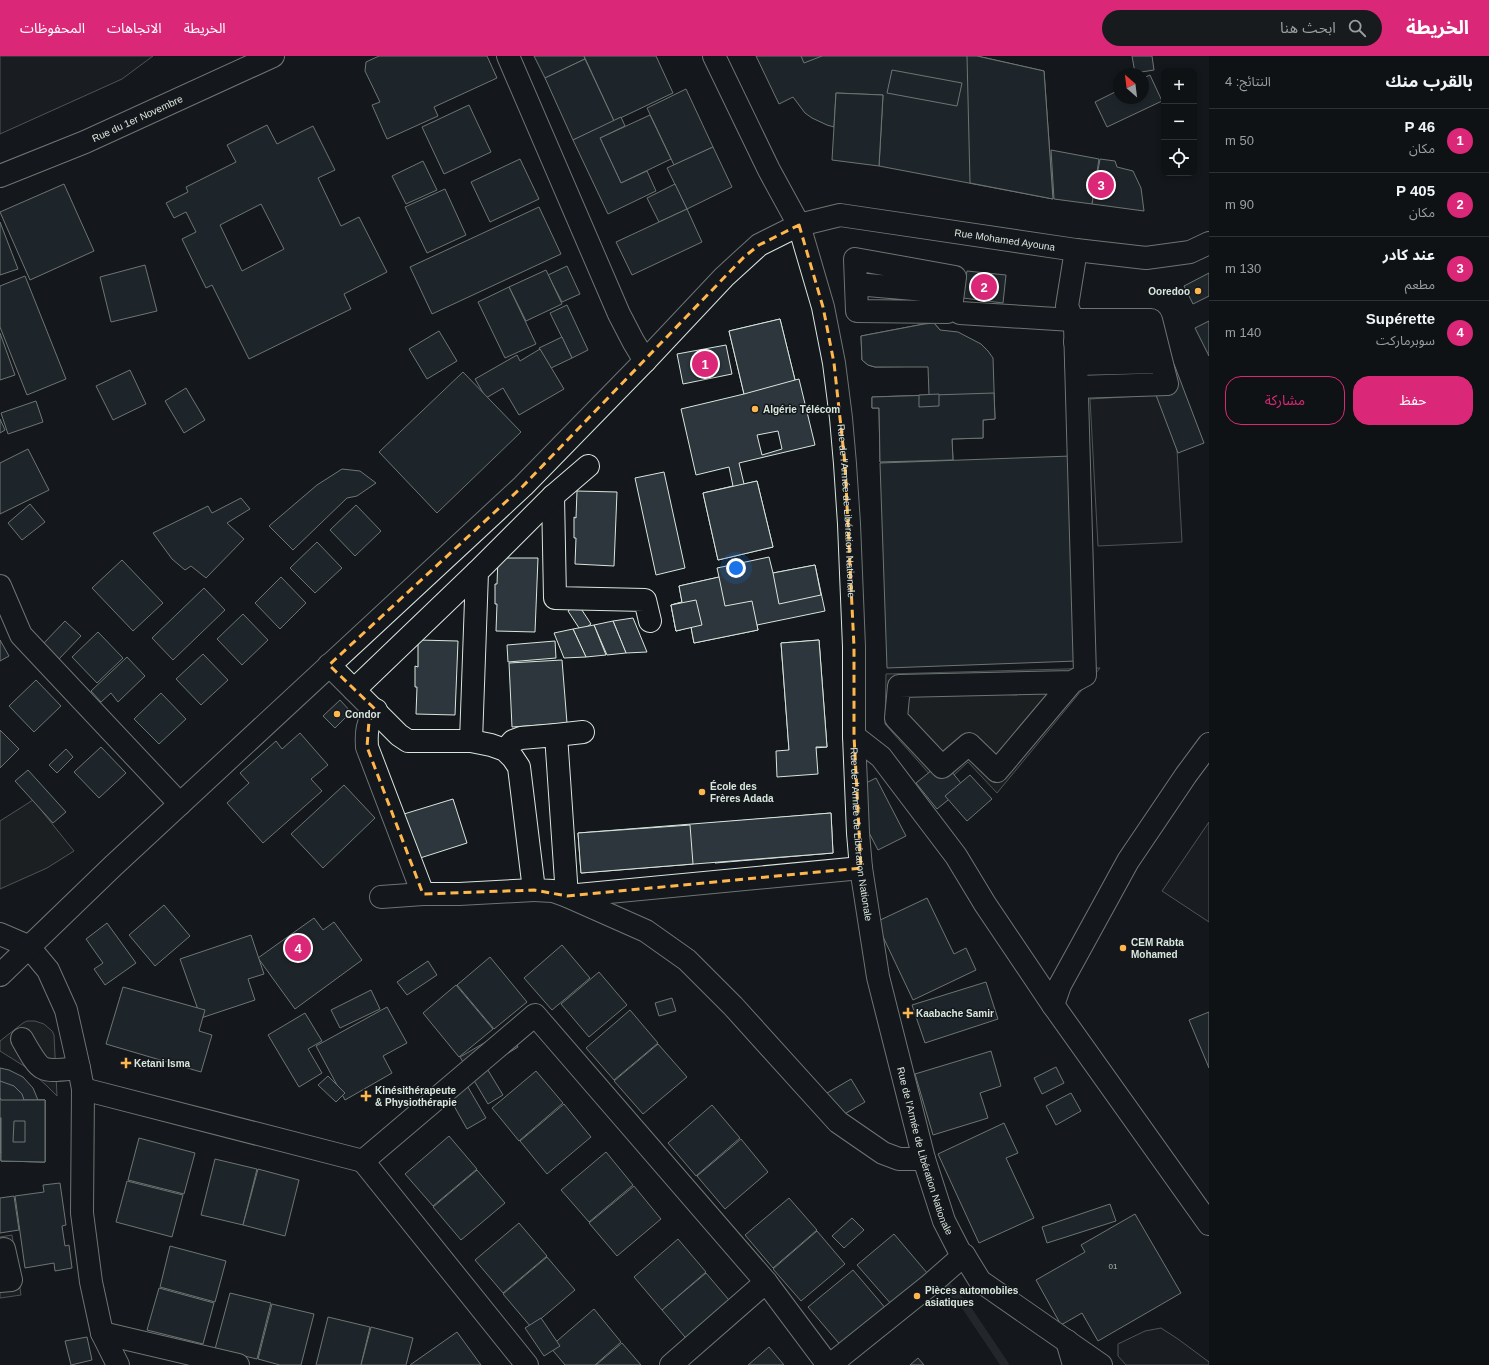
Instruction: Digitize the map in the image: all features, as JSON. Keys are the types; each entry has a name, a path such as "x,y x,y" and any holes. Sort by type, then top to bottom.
{"street":[{"name":"Rue du 1er Novembre","path":"0,176 85,142 273,56"},
{"path":"508,56 619,314 645,361"},
{"name":"Rue de l'Armée de Libération Nationale","path":"714,56 769,170 799,225 823,307 834,363 846,464 854,647 854,736 861,868 878,977 924,1159 944,1221 962,1256 959,1259 980,1281 1101,1365"},
{"name":"Rue Mohamed Ayouna","path":"0,974 180,804 523,486 645,361 724,276 759,245 799,225 840,215 1076,250 1146,258 1190,252 1209,243"},
{"path":"1072,682 899,686 896,718 942,767 969,744 997,772 1072,682 1085,674 1076,342 1075,326 1067,306 1076,250"},
{"path":"856,284 937,291 951,308 960,313 1072,320 1151,320 1167,384 1077,387"},
{"path":"1076,342 1159,352"},
{"path":"1076,364 1159,352"},
{"path":"354,690 477,572 553,496 588,466"},
{"path":"553,496 556,598 645,600 650,621"},
{"path":"471,741 477,572"},
{"path":"0,586 21,635 180,804"},
{"path":"329,665 408,741 471,741 491,745 505,750 513,758 519,767 534,890"},
{"path":"376,710 369,721 366,734 367,747 423,894"},
{"path":"505,750 513,741 521,738 583,732"},
{"path":"556,735 567,896"},
{"path":"854,736 881,757 951,850 1053,1005 1209,1224"},
{"path":"1053,1005 1060,985 1128,862 1186,775 1209,744"},
{"path":"567,896 861,868"},
{"path":"382,897 534,890 553,892 567,896 646,931 687,960 733,1006 838,1122 883,1153 899,1159 924,1159"},
{"path":"0,934 28,946 48,970 66,1010 83,1089 82,1213 91,1282 102,1333 118,1365"},
{"path":"363,1161 535,1015 766,1282 829,1365 931,1284 959,1259"},
{"path":"22,1039 36,1063 42,1069 55,1070 79,1068"},
{"path":"83,1089 363,1161 527,1365"},
{"path":"0,1250 4,1249 10,1280 0,1281"},
{"path":"671,1365 766,1282"},
{"path":"102,1333 238,1365"},
{"path":"1067,1341 1074,1365"}],"highlighted area":[{"path":"799,225 823,307 834,363 845,464 854,647 854,736 861,868 567,896 534,890 423,894 367,747 369,721 376,710 329,665 523,486 744,257 759,245"}],"shaded area":[{"path":"0,56 153,56 122,79 0,134"},
{"path":"1174,394 1182,542 1098,546 1090,399"},
{"path":"1100,668 997,793 968,762 941,787 885,724 886,674"},
{"path":"33,800 74,851 47,868 0,889 0,821"},
{"path":"1209,822 1209,922 1162,891"},
{"path":"27,1021 35,1021 44,1024 52,1031 54,1035 57,1096 24,1066 0,1051 0,1041"},
{"path":"12,1235 21,1295 0,1298 0,1237"},
{"path":"1161,1328 1209,1362 1209,1365 1126,1365 1118,1356 1118,1344 1145,1331"}],"building":[{"path":"379,56 487,56 497,78 434,107 438,116 387,139 372,105 380,102 365,71 366,62"},
{"path":"534,56 584,56 585,59 545,78"},
{"path":"584,56 656,56 673,93 614,121"},
{"path":"756,56 977,56 1044,71 1053,199 879,166 883,95 836,93 834,127 827,125 805,113 793,97 779,104"},
{"path":"801,56 822,56 804,63"},
{"path":"967,56 977,56 1044,71 1053,199 970,183"},
{"path":"1132,56 1152,56 1154,70 1149,71 1149,68 1134,68"},
{"path":"585,59 614,121 573,140 545,78"},
{"path":"892,70 962,83 957,106 887,93"},
{"path":"1149,75 1161,101 1107,127 1095,102 1113,93 1113,104 1149,104"},
{"path":"686,89 713,147 674,165 647,108"},
{"path":"836,93 883,95 879,166 832,160"},
{"path":"469,105 491,152 444,174 422,127"},
{"path":"650,115 671,159 621,183 600,138"},
{"path":"621,117 625,126 600,138 621,183 647,171 656,191 608,214 573,140"},
{"path":"267,125 277,144 313,126 335,170 318,178 341,226 359,217 387,272 344,294 351,309 249,359 212,285 206,288 182,239 196,232 186,212 174,218 166,203 188,192 186,187 236,162 227,145","holes":["261,204 284,249 242,271 220,225"]},
{"path":"713,147 732,187 687,209 667,168"},
{"path":"1051,150 1099,159 1092,204 1054,199"},
{"path":"520,159 539,199 490,222 471,182"},
{"path":"1100,159 1115,161 1117,167 1133,171 1141,188 1144,211 1092,204"},
{"path":"423,161 437,190 406,204 392,176"},
{"path":"64,184 94,251 30,280 0,212"},
{"path":"675,184 687,209 659,222 647,198"},
{"path":"445,189 466,235 427,253 405,207"},
{"path":"539,207 561,254 432,314 410,267"},
{"path":"687,209 702,242 632,275 616,242"},
{"path":"0,222 18,269 0,275"},
{"path":"145,265 157,311 111,322 100,277"},
{"path":"567,266 580,294 562,302 548,275"},
{"path":"546,270 562,304 526,321 509,287"},
{"path":"967,271 1006,275 1003,303 963,298"},
{"name":"Ooredoo","path":"1209,273 1209,296 1193,304 1184,286"},
{"path":"25,276 66,379 27,395 0,327 0,286"},
{"path":"509,287 536,344 505,358 478,302"},
{"path":"567,305 588,350 572,358 550,313"},
{"path":"780,319 795,380 799,379 815,445 739,463 744,484 757,481 773,547 718,560 703,493 733,486 729,467 696,475 681,409 744,394 729,331","holes":["778,431 782,449 762,455 757,435"]},
{"path":"780,319 795,380 744,394 729,331"},
{"path":"1209,321 1209,356 1195,328"},
{"path":"934,323 940,330 941,366 875,367 868,365 862,360 861,336"},
{"path":"934,323 940,330 958,332 981,344 993,358 995,419 983,420 983,438 952,439 953,460 880,462 879,408 872,408 872,397 929,395 928,367 875,367 868,365 862,360 861,336"},
{"path":"439,331 457,361 427,379 409,349"},
{"path":"0,333 15,375 0,380"},
{"path":"562,337 572,358 549,369 539,348"},
{"path":"726,345 732,374 683,384 677,354"},
{"path":"540,349 564,389 519,415 503,388 486,398 475,379 517,355 520,361"},
{"path":"1174,364 1204,443 1178,453 1148,374"},
{"path":"130,370 146,404 113,420 96,386"},
{"path":"463,372 521,432 437,513 379,452"},
{"path":"186,388 205,420 184,433 165,401"},
{"path":"994,393 995,419 983,420 983,438 952,439 953,460 880,462 879,408 872,408 872,397"},
{"path":"939,394 939,406 919,407 919,395"},
{"path":"36,401 43,422 8,434 1,413"},
{"path":"0,419 5,430 0,433"},
{"path":"28,449 49,490 0,514 0,463"},
{"path":"1071,456 1077,661 887,668 880,463"},
{"path":"342,469 360,471 376,483 357,496 347,498 293,550 269,526 317,485"},
{"path":"664,472 685,568 656,575 635,478"},
{"path":"757,481 773,547 718,560 703,493"},
{"path":"577,491 617,492 614,566 575,564 576,538 574,538 574,517 576,518"},
{"path":"241,498 250,509 227,523 244,539 206,578 191,566 185,570 172,559 153,533 208,506 212,513"},
{"path":"30,504 45,522 22,540 8,523"},
{"path":"356,505 381,531 355,556 330,530"},
{"path":"317,542 342,568 315,593 290,568"},
{"path":"769,557 773,573 815,565 825,611 757,625 758,630 694,643 691,627 676,631 671,605 682,602 679,586 719,577 717,568"},
{"path":"498,558 538,558 535,632 496,631 497,604 495,604 495,584 497,584"},
{"path":"122,560 163,603 133,631 92,588"},
{"path":"815,565 821,595 779,604 773,573"},
{"path":"281,577 306,603 280,629 255,603"},
{"path":"719,577 725,606 752,601 758,630 694,643 691,627 676,631 671,605 682,602 679,586"},
{"path":"204,588 225,610 173,660 152,638"},
{"path":"696,600 702,625 676,631 671,605"},
{"path":"578,604 591,624 581,631 568,611"},
{"path":"243,614 268,640 242,665 217,639"},
{"path":"633,618 647,652 626,653 613,621"},
{"path":"65,621 81,636 59,659 43,644"},
{"path":"613,621 626,653 607,655 594,625"},
{"path":"594,625 606,655 586,657 573,629"},
{"path":"573,629 586,657 564,658 554,633"},
{"path":"98,632 123,658 97,683 72,657"},
{"path":"0,640 9,656 0,661"},
{"path":"418,640 458,641 455,715 416,714 417,687 415,687 415,666 418,667"},
{"path":"819,640 827,747 789,750 781,643"},
{"path":"819,640 827,747 816,747 818,774 777,777 776,751 789,750 781,643"},
{"path":"555,641 556,658 508,662 507,645"},
{"path":"203,654 228,680 201,705 176,679"},
{"path":"127,657 145,676 118,702 111,693 101,702 91,691"},
{"path":"562,660 567,723 512,727 509,663"},
{"path":"36,680 61,706 34,732 9,706"},
{"path":"161,693 186,719 159,744 134,719"},
{"name":"Condor","path":"340,700 351,712 335,728 323,716"},
{"path":"0,730 19,749 0,768"},
{"path":"300,733 328,765 311,779 322,791 263,843 227,803 249,783 240,773 276,741 282,749"},
{"path":"101,747 126,773 99,798 74,772"},
{"path":"66,749 73,757 57,773 49,765"},
{"path":"943,761 964,787 937,809 916,783"},
{"path":"28,770 66,812 53,823 15,781"},
{"path":"970,775 992,799 967,821 945,796"},
{"path":"876,778 906,836 878,850 848,792"},
{"path":"344,785 375,818 323,868 291,834"},
{"path":"453,799 467,843 417,859 404,814"},
{"path":"831,813 833,853 715,863 712,823"},
{"path":"831,813 833,853 581,873 578,833"},
{"path":"690,825 693,864 581,873 578,833"},
{"path":"927,898 954,954 966,948 976,970 913,1000 876,922"},
{"path":"164,905 190,936 155,966 129,935"},
{"path":"314,918 323,930 334,922 362,960 295,1009 258,958"},
{"path":"107,923 136,963 105,985 94,969 103,963 86,939"},
{"path":"251,935 264,974 248,979 255,1000 201,1018 180,959"},
{"path":"562,945 590,978 552,1010 524,978"},
{"path":"490,957 527,1002 494,1029 457,985"},
{"path":"428,961 437,975 407,995 397,982"},
{"path":"599,972 627,1005 589,1037 561,1004"},
{"path":"986,982 998,1019 925,1043 912,1005"},
{"path":"456,985 493,1029 459,1057 423,1013"},
{"path":"123,987 205,1010 199,1031 212,1035 201,1072 106,1044"},
{"path":"371,990 380,1009 340,1028 331,1010"},
{"path":"672,998 676,1011 659,1016 655,1003"},
{"path":"387,1007 407,1043 383,1056 392,1073 345,1100 316,1046"},
{"path":"630,1010 658,1043 614,1080 586,1048"},
{"path":"1209,1012 1209,1068 1189,1020"},
{"path":"305,1013 322,1041 308,1049 322,1073 299,1087 268,1035"},
{"path":"508,1029 518,1047 486,1067 503,1095 488,1104 460,1057"},
{"path":"658,1044 687,1077 643,1114 614,1081"},
{"path":"991,1051 1001,1086 980,1093 988,1118 933,1135 915,1074"},
{"path":"1056,1067 1064,1083 1042,1094 1034,1078"},
{"path":"0,1068 9,1070 23,1077 33,1088 38,1100 45,1100 45,1162 1,1161"},
{"path":"458,1070 486,1118 467,1129 440,1081"},
{"path":"536,1071 563,1103 519,1141 492,1108"},
{"path":"328,1076 345,1093 336,1102 318,1085"},
{"path":"851,1079 865,1102 836,1119 822,1096"},
{"path":"0,1081 14,1086 22,1094 24,1100 45,1100 45,1162 1,1161"},
{"path":"1071,1093 1081,1111 1056,1125 1046,1106"},
{"path":"0,1098 1,1100 45,1100 45,1162 1,1161"},
{"path":"564,1104 591,1137 547,1174 520,1141"},
{"path":"712,1105 740,1138 696,1176 668,1143"},
{"path":"1,1118 1,1152 0,1152"},
{"path":"14,1121 25,1121 25,1142 13,1142"},
{"path":"1004,1123 1018,1153 1006,1158 1034,1218 979,1243 938,1154"},
{"path":"449,1136 477,1169 433,1206 405,1174"},
{"path":"139,1138 195,1153 184,1194 128,1180"},
{"path":"741,1139 768,1172 725,1209 697,1176"},
{"path":"606,1152 633,1185 589,1222 561,1190"},
{"path":"215,1159 257,1169 243,1225 201,1215"},
{"path":"258,1169 299,1180 285,1236 243,1225"},
{"path":"477,1170 505,1203 461,1240 433,1207"},
{"path":"127,1181 183,1195 172,1237 116,1222"},
{"path":"60,1183 66,1225 62,1226 65,1246 69,1245 72,1268 55,1271 54,1263 25,1268 15,1196 44,1192 43,1185"},
{"path":"634,1186 661,1219 617,1256 589,1223"},
{"path":"14,1196 19,1230 0,1233 0,1198"},
{"path":"789,1198 817,1230 773,1268 745,1235"},
{"path":"1110,1204 1116,1221 1047,1243 1042,1227"},
{"path":"1135,1214 1181,1293 1098,1341 1082,1313 1061,1325 1036,1280 1085,1252 1081,1245"},
{"path":"852,1218 864,1230 844,1248 832,1236"},
{"path":"519,1223 547,1256 503,1293 475,1260"},
{"path":"817,1231 845,1264 801,1301 773,1269"},
{"path":"894,1234 928,1274 892,1305 857,1265"},
{"path":"678,1239 706,1272 662,1310 634,1277"},
{"path":"170,1246 226,1261 215,1302 160,1287"},
{"path":"547,1257 575,1290 531,1327 503,1294"},
{"path":"853,1270 887,1310 843,1348 808,1307"},
{"path":"706,1273 734,1306 690,1343 662,1310"},
{"path":"159,1288 214,1303 203,1344 147,1330"},
{"path":"230,1293 271,1303 257,1359 215,1349"},
{"path":"272,1304 314,1314 301,1365 280,1365 258,1359"},
{"path":"594,1309 621,1342 595,1365 565,1365 550,1347"},
{"path":"328,1317 370,1327 361,1365 316,1365"},
{"path":"541,1318 560,1346 544,1356 525,1328"},
{"path":"371,1327 413,1338 406,1365 361,1365"},
{"path":"457,1332 481,1365 410,1365"},
{"path":"87,1337 92,1360 71,1365 65,1341"},
{"path":"622,1343 641,1365 596,1365"},
{"path":"769,1347 784,1365 748,1365"},
{"path":"918,1358 924,1365 910,1365"}],"waterway":[{"path":"947,1286 966,1307 1005,1365"}],"place":[{"name":"عند كادر","path":"1101,185"},
{"name":"P 405","path":"984,287"},
{"name":"Ooredoo","path":"1198,291"},
{"name":"P 46","path":"705,364"},
{"name":"Algérie Télécom","path":"755,409"},
{"name":"Condor","path":"337,714"},
{"name":"École des Frères Adada","path":"702,792"},
{"name":"Supérette","path":"298,948"},
{"name":"CEM Rabta Mohamed","path":"1123,948"},
{"name":"Kaabache Samir","path":"908,1013"},
{"name":"Ketani Isma","path":"126,1063"},
{"name":"Kinésithérapeute & Physiothérapie","path":"366,1096"},
{"name":"Pièces automobiles asiatiques","path":"917,1296"}]}
